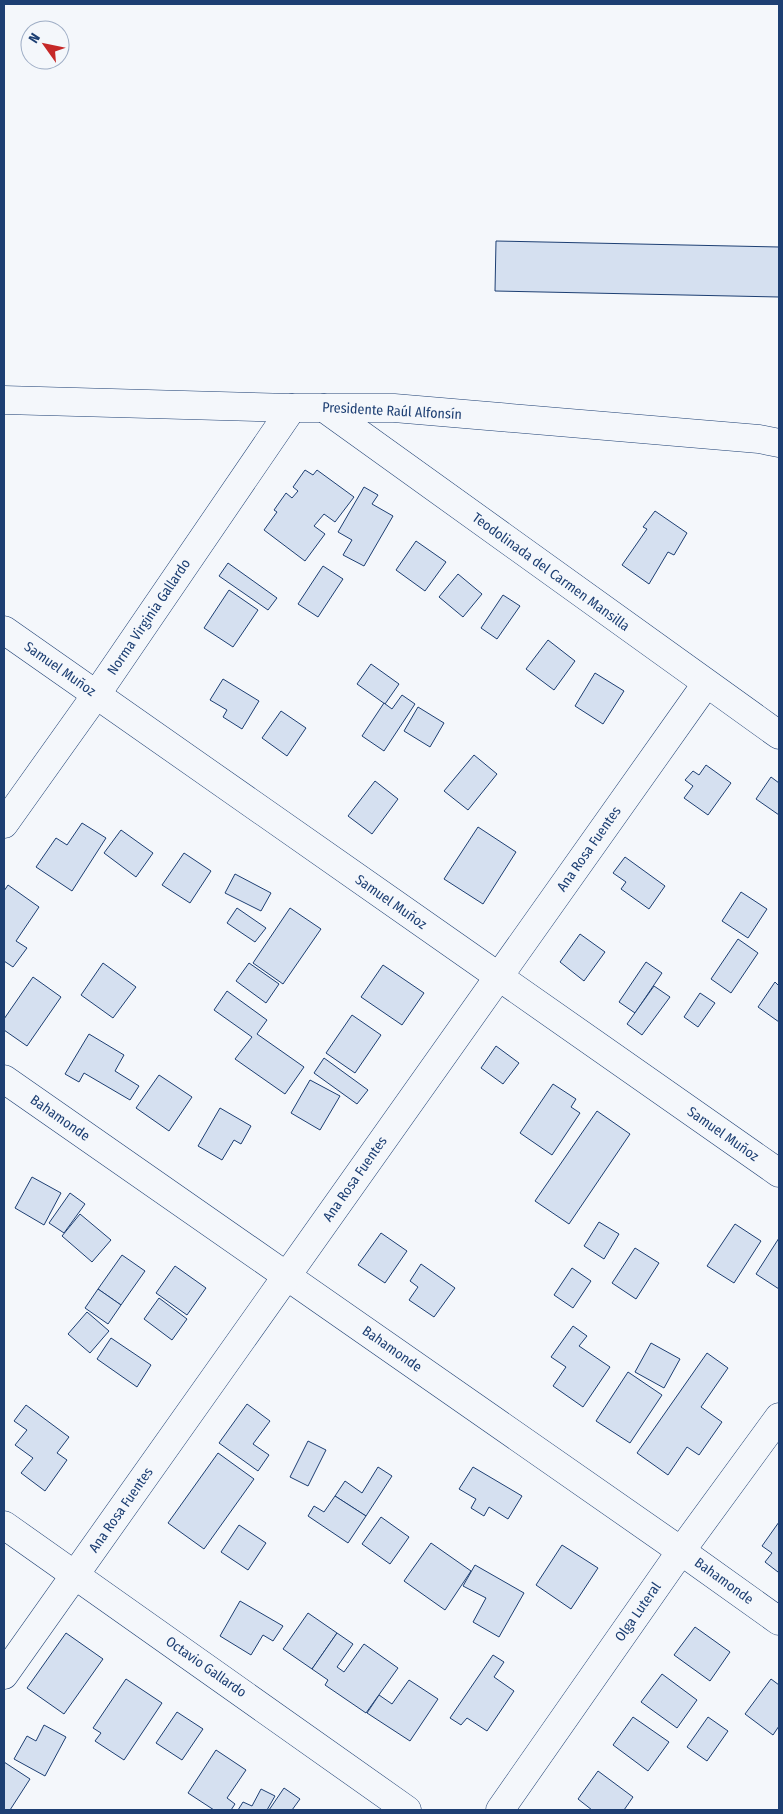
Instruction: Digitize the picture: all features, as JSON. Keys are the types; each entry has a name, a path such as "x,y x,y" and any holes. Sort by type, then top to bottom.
{"street":[{"name":"Presidente Raúl Alfonsín","path":"4,400 292,408 394,408 759,439 779,444"},
{"name":"Norma Virginia Gallardo","path":"4,824 96,695 292,408"},
{"name":"Teodolinada del Carmen Mansilla","path":"324,408 779,735"},
{"name":"Samuel Muñoz","path":"4,630 779,1173"},
{"name":"Ana Rosa Fuentes","path":"4,1674 706,684"},
{"name":"Bahamonde","path":"4,1079 779,1621"},
{"name":"Olga Luteral","path":"500,1810 681,1551 779,1416"},
{"name":"Octavio Gallardo","path":"4,1525 76,1574 407,1810"}],"building":[{"path":"496,241 779,247 779,297 495,291"},
{"path":"305,470 313,475 317,470 354,497 335,522 324,514 314,526 325,534 305,561 264,530 277,512 274,510 286,493 292,498 298,491 293,487"},
{"path":"364,487 378,495 372,504 393,516 364,566 343,555 352,540 338,532"},
{"path":"655,511 687,533 674,555 668,552 649,584 622,565 647,529 643,527"},
{"path":"416,541 446,562 425,591 396,570"},
{"path":"228,563 277,598 268,610 219,576"},
{"path":"323,566 343,579 318,617 298,604"},
{"path":"458,574 482,594 463,617 439,597"},
{"path":"229,590 258,610 233,647 204,628"},
{"path":"503,595 520,606 497,639 481,628"},
{"path":"548,640 575,661 554,690 526,669"},
{"path":"371,664 399,684 385,704 357,684"},
{"path":"595,673 624,691 603,724 575,706"},
{"path":"223,679 259,701 242,729 223,717 227,710 210,700"},
{"path":"402,695 415,704 384,751 362,736 384,703 392,709"},
{"path":"418,707 444,723 430,747 404,731"},
{"path":"281,711 306,728 287,756 262,738"},
{"path":"474,755 497,774 468,810 444,791"},
{"path":"706,765 731,783 708,815 684,798 693,786 685,780 693,771 699,775"},
{"path":"771,777 779,783 779,815 756,799"},
{"path":"375,781 398,799 372,834 348,816"},
{"path":"82,823 106,838 72,891 36,867 56,838 67,845"},
{"path":"478,827 516,852 483,904 444,879"},
{"path":"121,830 153,853 136,877 104,853"},
{"path":"184,853 211,871 190,903 162,885"},
{"path":"625,857 665,886 649,909 621,889 626,882 613,873"},
{"path":"235,874 271,893 261,911 225,893"},
{"path":"8,885 39,907 16,941 27,948 13,967 4,961 4,891"},
{"path":"741,892 767,909 748,938 722,921"},
{"path":"237,908 266,928 255,942 227,923"},
{"path":"290,908 321,929 283,984 253,963"},
{"path":"580,934 605,952 584,981 560,962"},
{"path":"738,939 758,953 731,993 711,979"},
{"path":"646,962 662,973 635,1013 619,1002"},
{"path":"103,963 136,987 113,1018 81,995"},
{"path":"249,963 279,984 266,1003 236,981"},
{"path":"383,965 424,993 402,1025 361,997"},
{"path":"33,977 61,997 27,1046 4,1030 4,1019"},
{"path":"775,982 779,986 779,1022 758,1007"},
{"path":"654,986 670,997 642,1035 627,1024"},
{"path":"227,991 267,1020 257,1034 304,1067 285,1094 235,1059 252,1037 214,1010"},
{"path":"700,993 715,1003 698,1027 684,1017"},
{"path":"352,1015 381,1035 355,1073 326,1053"},
{"path":"89,1034 124,1055 115,1071 139,1086 130,1100 84,1073 79,1082 65,1074"},
{"path":"496,1046 519,1063 503,1084 481,1068"},
{"path":"324,1058 368,1090 357,1104 314,1073"},
{"path":"159,1075 192,1097 169,1131 136,1108"},
{"path":"310,1080 340,1096 320,1130 291,1113"},
{"path":"553,1084 576,1099 571,1107 580,1113 552,1155 520,1133"},
{"path":"220,1108 251,1126 241,1144 234,1140 222,1160 198,1146"},
{"path":"597,1111 630,1134 569,1224 535,1201"},
{"path":"32,1177 61,1193 44,1225 15,1208"},
{"path":"70,1193 85,1204 64,1233 49,1223"},
{"path":"80,1214 111,1240 92,1262 62,1236"},
{"path":"599,1222 619,1234 604,1259 584,1246"},
{"path":"735,1224 761,1241 734,1283 707,1266"},
{"path":"381,1233 407,1251 385,1283 358,1265"},
{"path":"779,1238 779,1289 756,1274"},
{"path":"635,1248 659,1263 636,1299 612,1283"},
{"path":"122,1255 145,1271 121,1305 98,1289"},
{"path":"421,1264 455,1288 434,1317 409,1300 418,1287 410,1281"},
{"path":"175,1266 206,1288 187,1315 156,1293"},
{"path":"572,1268 591,1281 573,1308 554,1295"},
{"path":"98,1289 121,1305 108,1324 85,1308"},
{"path":"159,1298 187,1319 172,1340 144,1319"},
{"path":"87,1312 109,1331 90,1353 68,1334"},
{"path":"573,1326 587,1336 579,1346 610,1367 583,1407 553,1386 566,1367 551,1357"},
{"path":"111,1338 151,1365 137,1387 97,1359"},
{"path":"651,1343 680,1359 664,1388 635,1372"},
{"path":"707,1353 728,1368 701,1407 722,1422 699,1455 687,1447 668,1475 637,1453"},
{"path":"628,1372 662,1395 630,1443 596,1421"},
{"path":"247,1404 270,1421 253,1444 269,1455 258,1471 219,1443"},
{"path":"26,1405 69,1437 57,1453 67,1460 45,1491 21,1473 33,1458 15,1445 27,1430 14,1421"},
{"path":"308,1441 326,1450 308,1486 290,1477"},
{"path":"218,1453 254,1479 204,1549 168,1523"},
{"path":"378,1467 392,1476 366,1516 335,1496 345,1481 362,1493"},
{"path":"473,1467 522,1496 508,1519 489,1507 484,1516 471,1508 476,1499 459,1489"},
{"path":"335,1496 366,1516 348,1543 308,1516 314,1506 324,1512"},
{"path":"381,1517 409,1537 390,1564 362,1544"},
{"path":"779,1522 778,1572 765,1562 772,1553 762,1546"},
{"path":"239,1525 266,1543 248,1570 221,1552"},
{"path":"431,1543 471,1571 445,1610 404,1581"},
{"path":"562,1545 598,1568 571,1609 536,1585"},
{"path":"475,1565 524,1593 499,1637 473,1622 486,1598 463,1586"},
{"path":"240,1601 283,1626 273,1641 263,1635 251,1655 220,1636"},
{"path":"308,1613 337,1633 312,1669 283,1649"},
{"path":"695,1627 730,1652 710,1681 674,1655"},
{"path":"66,1633 103,1659 64,1714 27,1688"},
{"path":"337,1633 353,1644 337,1667 344,1672 364,1644 398,1668 366,1713 325,1685 328,1680 312,1669"},
{"path":"493,1655 504,1662 494,1677 514,1691 487,1731 467,1718 461,1725 450,1718"},
{"path":"662,1674 697,1700 677,1728 641,1702"},
{"path":"126,1679 162,1703 124,1760 95,1741 101,1733 93,1728"},
{"path":"771,1679 779,1685 779,1726 773,1735 745,1714"},
{"path":"409,1680 438,1699 410,1741 367,1713 379,1695 392,1704"},
{"path":"177,1712 203,1729 182,1760 156,1743"},
{"path":"633,1717 669,1742 648,1771 613,1745"},
{"path":"708,1717 728,1731 707,1761 687,1747"},
{"path":"44,1725 66,1737 45,1776 14,1759 27,1736 36,1741"},
{"path":"216,1750 246,1770 227,1798 235,1804 231,1810 214,1810 188,1793"},
{"path":"4,1762 30,1779 10,1810 4,1810"},
{"path":"598,1771 633,1797 624,1810 592,1810 578,1799"},
{"path":"284,1788 300,1799 292,1810 269,1810"},
{"path":"261,1789 275,1796 267,1810 238,1810 243,1802 252,1806"}]}
